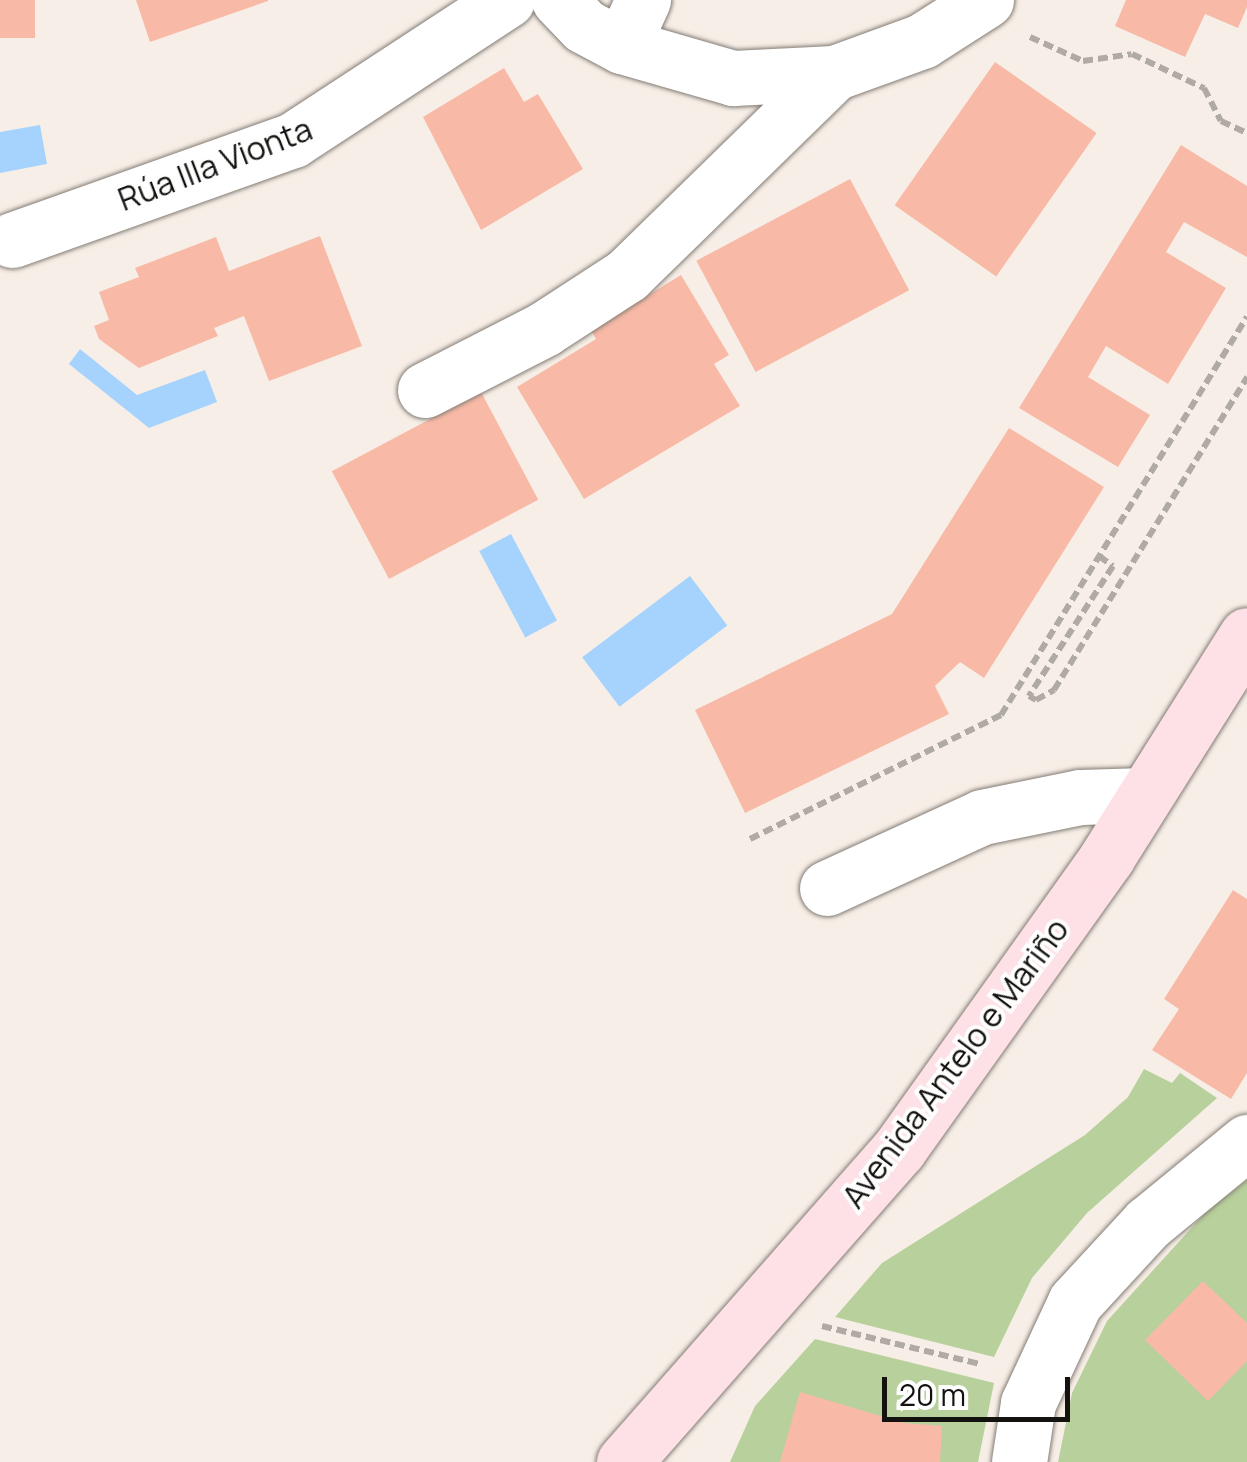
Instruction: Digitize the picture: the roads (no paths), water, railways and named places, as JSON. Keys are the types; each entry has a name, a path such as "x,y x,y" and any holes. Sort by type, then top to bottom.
{"street":[{"name":"Rúa Illa Vionta","path":"12,240 294,140 507,0"},
{"path":"558,0 584,26 632,23 734,78 834,74 922,40 1004,16"},
{"path":"425,390 544,329 627,275 834,74"},
{"name":"Avenida Antelo e Mariño","path":"624,1462 899,1149 1146,796 1247,635"},
{"path":"827,888 982,817 1080,798 1146,796"},
{"path":"1019,1462 1040,1379 1075,1302 1148,1223 1247,1142"}],"water":[{"path":"40,125 47,164 0,173 0,132"},
{"path":"80,349 137,395 205,370 217,402 149,428 69,364"},
{"path":"511,534 557,621 525,637 479,551"},
{"path":"690,576 727,626 619,707 582,657"}]}
